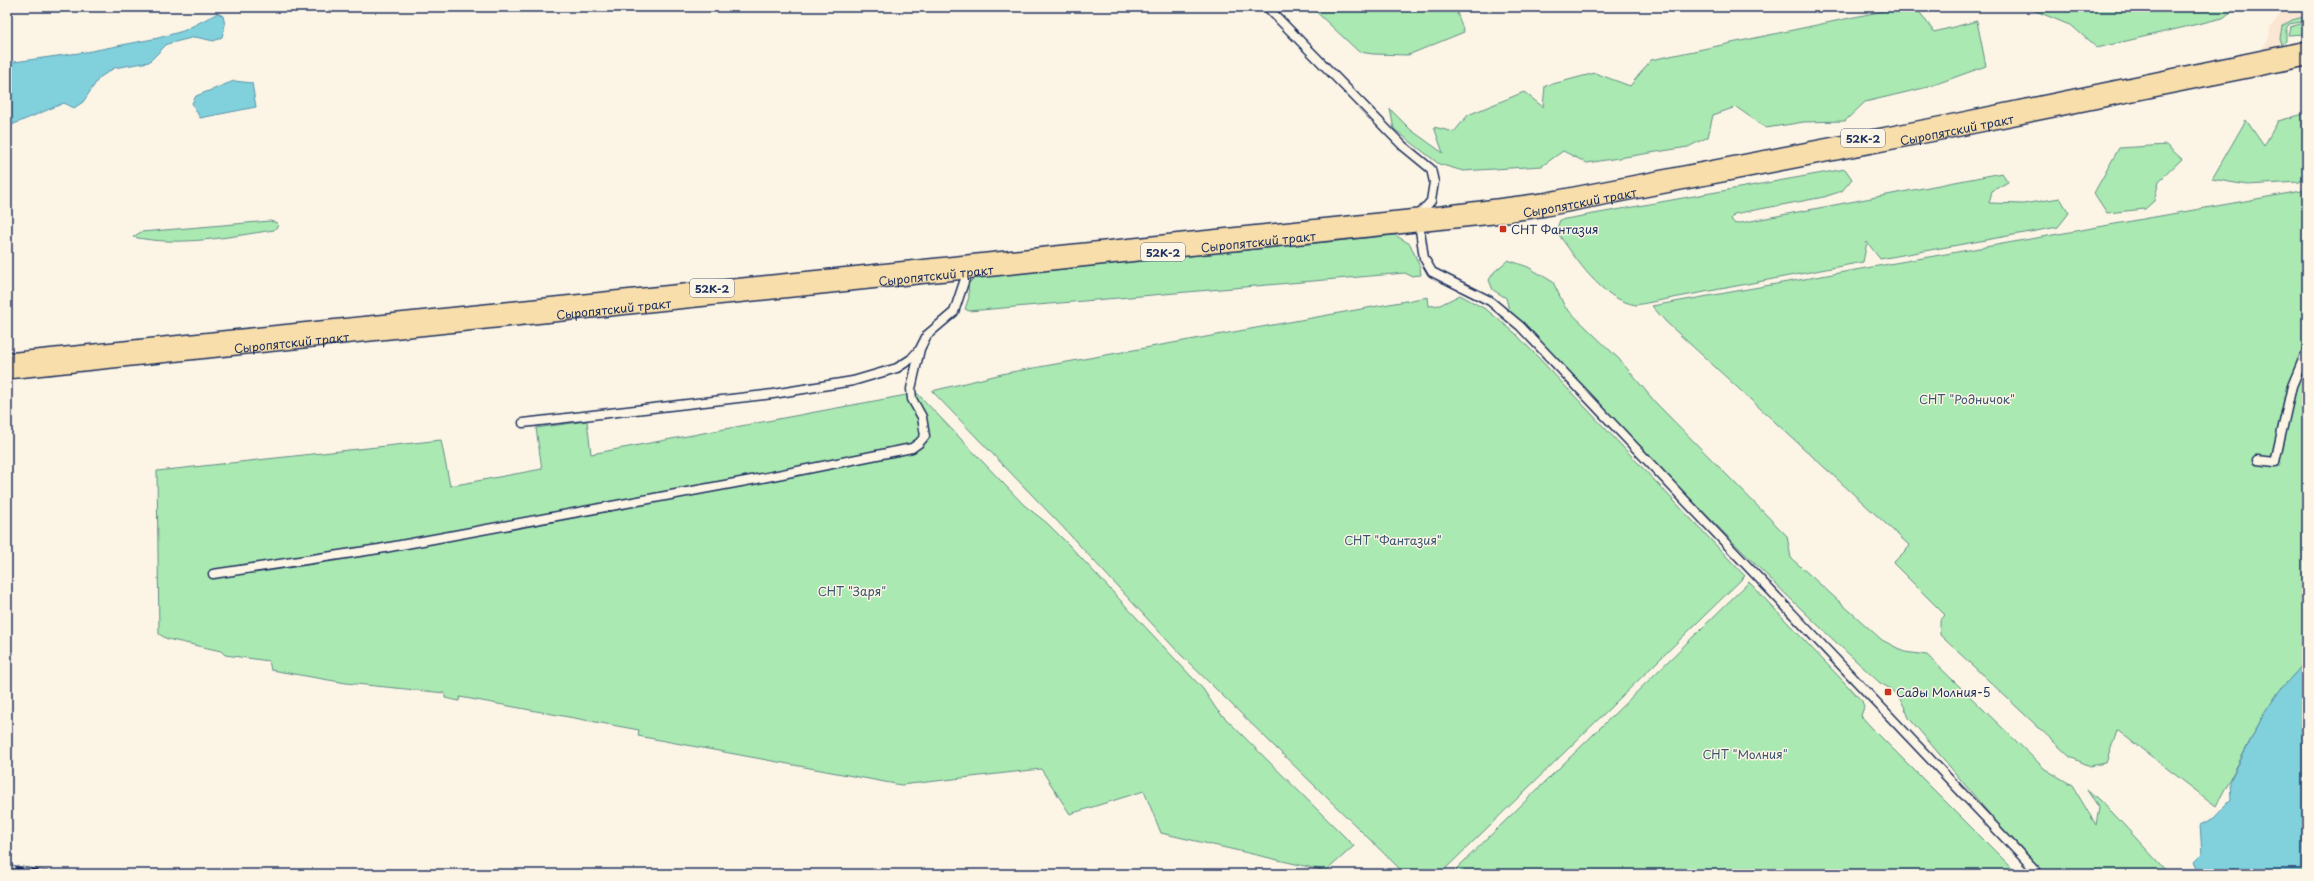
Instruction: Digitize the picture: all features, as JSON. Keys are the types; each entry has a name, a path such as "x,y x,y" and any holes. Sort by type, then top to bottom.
{"main road":[{"name":"Сыропятский тракт","path":"7,372 967,273 1418,221 1543,200 1944,123 2307,48"},
{"name":"Сыропятский тракт","path":"7,360 1546,209 1953,131 2307,59"}],"street":[{"path":"1267,7 1403,146 1431,169 1434,182 1431,201 1418,221 1424,258 1432,272 1490,301 1520,326 2039,874"},
{"path":"213,574 379,549 757,479 912,448 920,443 924,436 922,417 912,400 911,389 920,349 927,335 954,312 967,273"},
{"path":"523,423 773,394 853,381 897,368 911,359 920,349"},
{"path":"2257,460 2275,462 2294,379 2307,350"}],"shaded area":[{"path":"2288,7 2307,7 2307,16 2292,20 2282,26 2280,39 2282,45 2261,51 2269,38 2270,28 2281,13"}],"green space":[{"path":"1311,7 1455,7 1464,32 1408,55 1359,52"},
{"path":"1902,7 1916,7 1934,32 1977,21 1986,66 1928,87 1865,102 1845,121 1804,122 1766,128 1736,107 1713,115 1708,137 1688,147 1587,163 1563,151 1542,166 1463,171 1439,164 1394,129 1390,109 1411,130 1443,153 1434,127 1454,132 1468,115 1524,92 1543,107 1545,86 1595,73 1630,86 1651,60"},
{"path":"2026,7 2237,7 2223,18 2097,48 2072,26"},
{"path":"2307,16 2307,21 2289,24 2286,29 2286,41 2282,45 2280,39 2282,26 2292,20"},
{"path":"2307,22 2307,34 2288,35 2290,27"},
{"path":"2307,113 2307,171 2300,182 2247,185 2212,179 2246,120 2264,146 2278,121"},
{"path":"2166,145 2182,159 2159,181 2154,201 2145,209 2107,213 2094,193 2119,148"},
{"path":"1845,169 1852,179 1842,191 1824,197 1734,214 1731,219 1735,224 2002,173 2008,182 1992,191 1989,203 2023,204 2060,198 2069,213 2058,227 1880,259 1867,242 1863,262 1636,305 1611,295 1600,286 1581,265 1556,231 1560,220"},
{"name":"СНТ \"Родничок\"","path":"2307,190 2307,660 2280,690 2264,714 2216,806 2117,730 2106,763 2090,766 2070,757 1940,635 1940,621 1945,615 1893,563 1910,546 1666,322 1652,306"},
{"path":"270,221 277,223 278,226 274,230 204,240 168,241 133,237 141,232"},
{"path":"1395,235 1410,244 1420,267 1421,275 1411,276 1405,273 969,311 965,309 969,297 968,284 974,278"},
{"path":"1508,260 1528,267 1553,282 1565,307 1619,359 1656,403 1787,536 1791,558 1882,640 1905,652 1927,655 2045,769 2072,785 2096,825 2099,808 2087,789 2111,811 2169,874 2046,874 2007,835 1909,718 1902,702 1895,693 1880,683 1784,593 1645,452 1509,310 1506,298 1493,290 1489,280 1494,272"},
{"name":"СНТ \"Фантазия\"","path":"1460,295 1487,310 1515,333 1745,576 1440,874 1405,874 1179,653 1057,521 932,391 1006,373 1428,297 1429,306 1440,305"},
{"name":"СНТ \"Заря\"","path":"917,393 1024,505 1047,523 1069,545 1203,689 1217,710 1354,846 1326,871 1161,833 1144,791 1070,814 1041,769 901,785 638,736 639,730 460,697 459,701 445,698 445,693 346,683 271,670 269,661 225,655 221,651 167,639 159,634 157,471 441,440 450,486 542,469 536,428 587,421 591,454"},
{"name":"СНТ \"Молния\"","path":"1749,582 1862,701 1864,707 1861,716 2018,874 1451,874"}],"water":[{"path":"218,13 223,16 225,25 222,37 214,41 195,37 167,44 149,62 114,68 99,78 83,102 74,108 64,103 7,127 7,63 86,52 158,38 183,31"},
{"path":"234,81 252,83 256,107 200,118 192,103 196,96"},
{"path":"2307,660 2307,874 2199,874 2194,862 2202,854 2200,825 2214,818 2231,800 2230,781 2264,714 2280,690"}],"railway":[{"path":"7,866 55,874"}],"place":[{"name":"СНТ Фантазия","path":"1503,229"},
{"name":"Сады Молния-5","path":"1888,692"}]}
